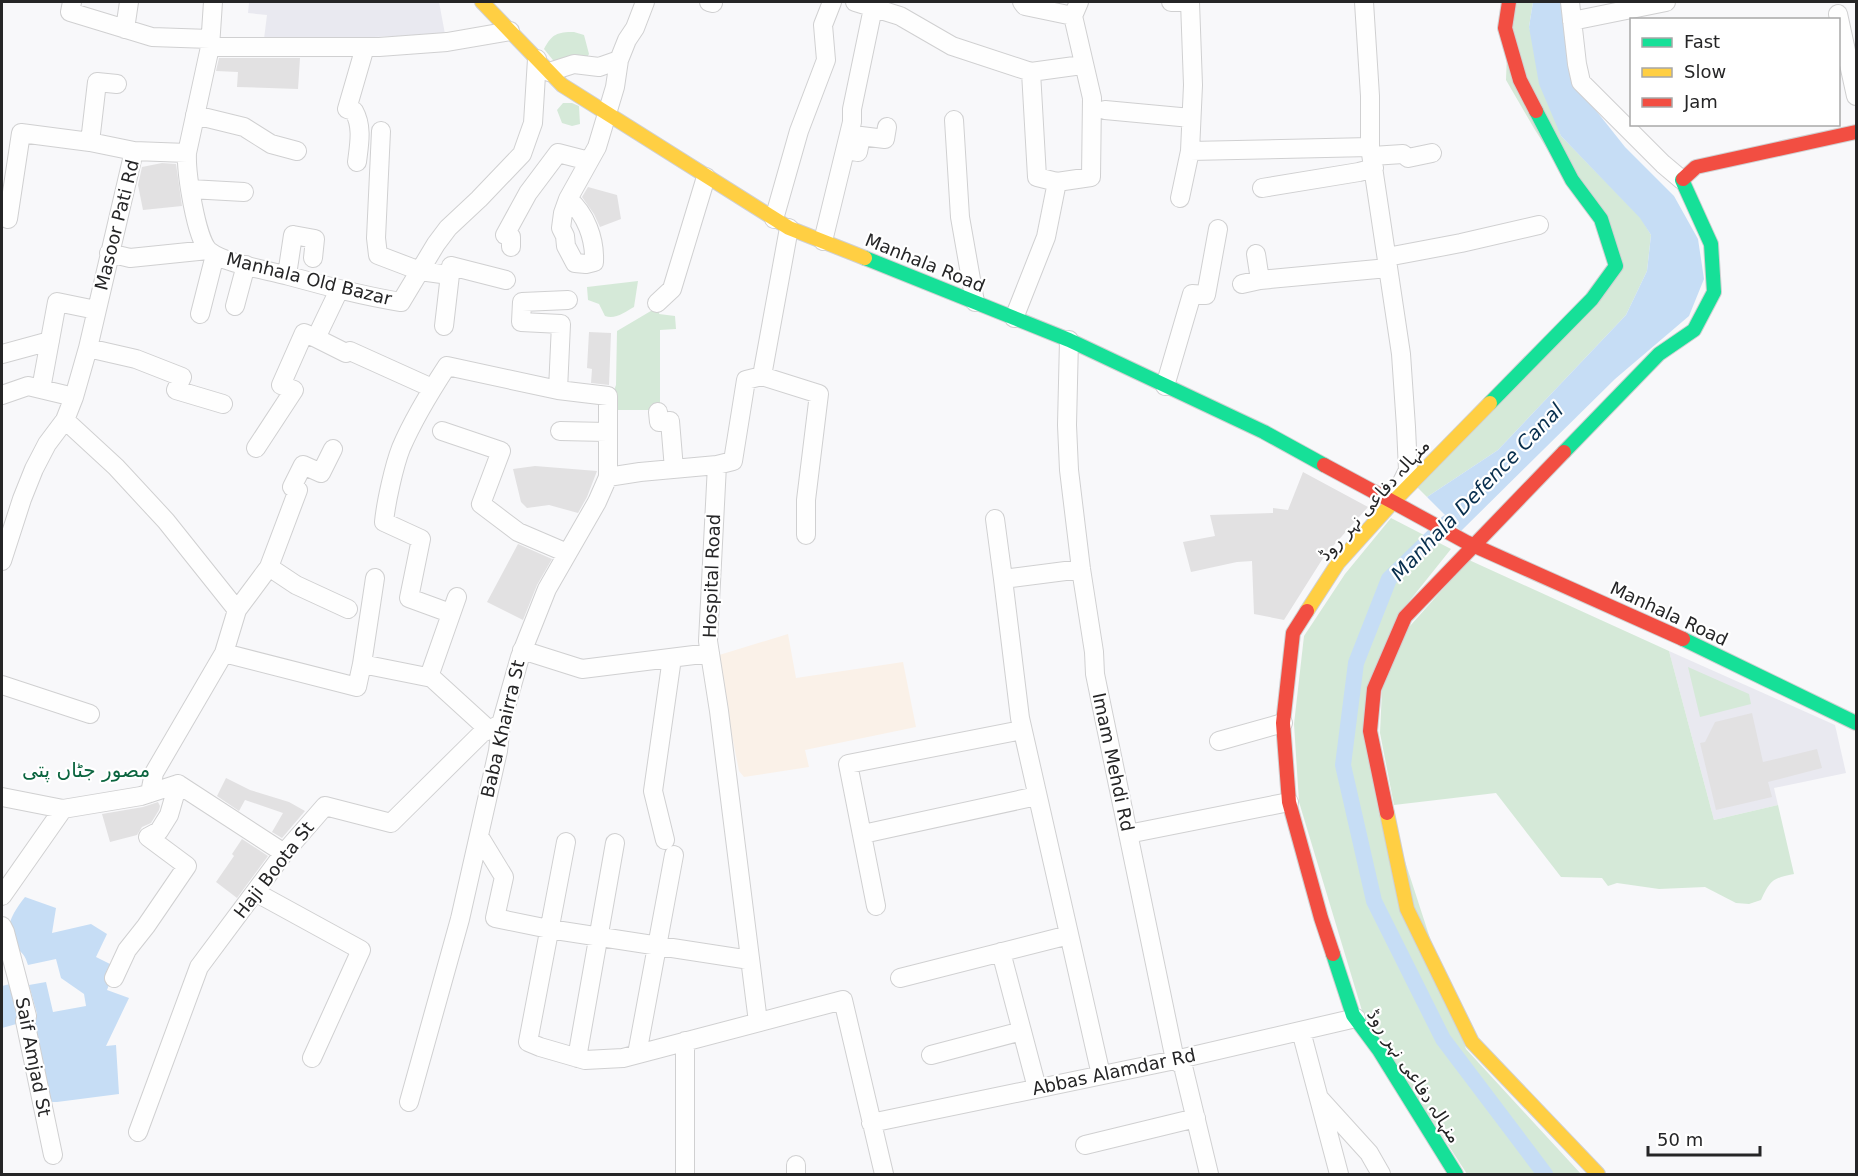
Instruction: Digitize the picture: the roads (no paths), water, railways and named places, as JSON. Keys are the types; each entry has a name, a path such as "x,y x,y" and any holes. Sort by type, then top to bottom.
{"street":[{"path":"72,2 70,12 152,37 210,43 366,47 447,42 510,31"},
{"path":"125,28 129,2"},
{"path":"187,153 210,43 213,2"},
{"name":"Manhala Road","path":"482,2 562,85 781,224 1069,340 1264,432 1333,479 1399,506 1469,543 1674,635 1857,723"},
{"path":"568,199 597,147 615,87 620,60 645,2"},
{"path":"762,376 781,224 799,131 826,60 823,26 832,2"},
{"path":"1022,2 1025,6 1076,9 1092,98 1091,177 1058,182 1037,177 1031,72"},
{"path":"1171,2 1189,2 1193,85 1190,151 1180,198"},
{"path":"1364,2 1372,157 1401,354 1408,470 1399,506"},
{"name":"منہالہ دفاعی نہر روڈ","path":"1456,1174 1380,1050 1353,1015 1321,918 1289,801 1283,723 1293,633 1338,563 1399,506 1592,299 1616,266 1601,219 1572,180 1520,80 1505,28 1509,2"},
{"path":"1570,2 1581,82 1682,180 1711,244 1714,292 1694,330 1659,354 1469,543 1405,617 1374,689 1370,731 1407,909 1472,1042 1598,1174"},
{"path":"1572,21 1666,2"},
{"path":"823,242 846,150 852,122 852,109 874,6 900,16 952,46 1031,72 1082,65"},
{"path":"1838,14 1839,18"},
{"path":"1840,23 1857,96"},
{"path":"357,162 360,130 358,118 354,111 347,109 366,47"},
{"path":"543,65 574,64 598,67 620,60"},
{"name":"Manhala Old Bazar","path":"187,153 190,189 202,239 212,252 270,272 339,290 401,302 448,228 522,154 533,123 543,65"},
{"path":"90,142 97,82 117,84"},
{"path":"1105,110 1191,118"},
{"path":"195,115 244,128 271,144 297,151"},
{"path":"954,120 960,218 975,302"},
{"path":"846,150 858,152 861,136 885,140 887,127"},
{"path":"381,131 376,238 378,255 420,271 449,275"},
{"path":"1682,180 1696,167 1857,132"},
{"path":"6,207 21,133 90,142 134,151"},
{"name":"Masoor Pati Rd","path":"2,561 34,469 47,444 65,420 74,397 88,348 134,151 187,153"},
{"path":"1190,151 1372,157 1403,154 1408,158 1432,153"},
{"path":"511,248 511,237 505,235 528,193 558,153 589,161"},
{"path":"1262,188 1359,172 1372,157"},
{"path":"657,303 672,289 706,177"},
{"path":"1014,318 1046,237 1058,182"},
{"path":"190,189 244,192"},
{"path":"1242,284 1387,263 1539,225"},
{"path":"1165,386 1192,294 1206,295 1218,229"},
{"path":"287,275 293,235 315,239 313,258"},
{"path":"109,253 130,258 212,252 200,314"},
{"path":"1256,254 1260,280"},
{"path":"235,306 246,265"},
{"path":"444,326 451,266 506,280"},
{"path":"316,338 339,290"},
{"path":"558,390 561,324 521,322 522,302 568,300"},
{"path":"42,389 57,302 96,310"},
{"path":"256,448 294,390 281,385 304,333 432,388"},
{"name":"Imam Mehdi Rd","path":"1069,340 1067,425 1069,470 1095,674 1175,1060 1183,1066 1209,1174"},
{"path":"2,354 50,341"},
{"path":"88,348 136,359 182,377 176,390 223,404"},
{"path":"431,671 454,605 409,598 421,539 384,522 401,449 432,388 447,366 558,390 608,396 608,477 717,465 733,461 746,380 762,376 819,394 806,500 806,535"},
{"path":"2,395 28,386 74,397"},
{"path":"658,412 659,422 670,421 674,469"},
{"path":"65,420 116,467 166,520 237,610"},
{"path":"442,431 501,451 481,504 518,532 567,553"},
{"path":"560,431 607,432"},
{"path":"150,793 154,773 224,653 237,610 269,567 298,490 292,487 303,465 321,473 333,449"},
{"name":"Hospital Road","path":"717,465 708,640 758,1022"},
{"name":"Baba Khairra St","path":"410,1102 460,919 479,836 498,751 495,727 522,650 547,589 597,502 608,477"},
{"path":"995,519 1022,730 1101,1075"},
{"path":"269,567 296,585 348,609"},
{"path":"1003,579 1081,569"},
{"path":"224,653 357,687 375,578"},
{"path":"522,650 582,669 710,653"},
{"path":"638,1054 657,946 669,847 653,791 672,658"},
{"path":"362,664 432,678 495,727"},
{"path":"2,685 90,714"},
{"path":"1219,741 1283,723"},
{"name":"Haji Boota St","path":"138,1132 199,967 284,853 324,806 391,823 482,733 495,727"},
{"path":"876,906 848,764 1022,730"},
{"path":"2,796 63,809 150,793 178,784"},
{"path":"178,784 284,853"},
{"path":"114,978 127,950 187,866 148,837 159,831 169,815 178,784"},
{"path":"862,834 1037,796"},
{"path":"1128,834 1289,801"},
{"path":"2,896 63,809"},
{"path":"479,836 504,877 495,918 549,930 750,960"},
{"path":"566,842 528,1042 585,1060 623,1058 843,1000 884,1174"},
{"path":"577,1058 615,843"},
{"path":"255,892 361,950 312,1058"},
{"name":"Saif Amjad St","path":"2,926 27,1016 25,1021 53,1155"},
{"path":"900,978 1069,935"},
{"path":"1001,952 1037,1088"},
{"name":"Abbas Alamdar Rd","path":"871,1123 1175,1060 1356,1018"},
{"path":"1301,1030 1339,1174"},
{"path":"931,1055 1022,1031"},
{"path":"685,1041 685,1174"},
{"path":"1319,1098 1369,1154 1381,1174"},
{"path":"1084,1144 1196,1118"}],"water":[{"path":"1533,2 1563,2 1571,79 1625,147 1674,196 1698,239 1704,279 1689,316 1615,379 1461,531 1427,497 1498,450 1626,315 1647,271 1651,235 1640,218 1561,136 1539,84 1529,27"},
{"path":"25,897 56,908 52,933 91,924 107,934 96,957 116,967 107,990 129,998 106,1046 116,1045 119,1094 48,1102 30,1023 37,1014 29,985 46,982 53,1012 86,1006 84,994 61,978 56,959 28,965 24,955 10,940 10,921"},
{"path":"14,983 20,1023 2,1028 2,986"}],"waterway":[{"name":"Manhala Defence Canal","path":"1447,523 1389,579 1356,663 1343,765 1374,901 1443,1039 1545,1174"}],"district":[{"name":"مصور جٹاں پتی","path":"86,770"}]}
